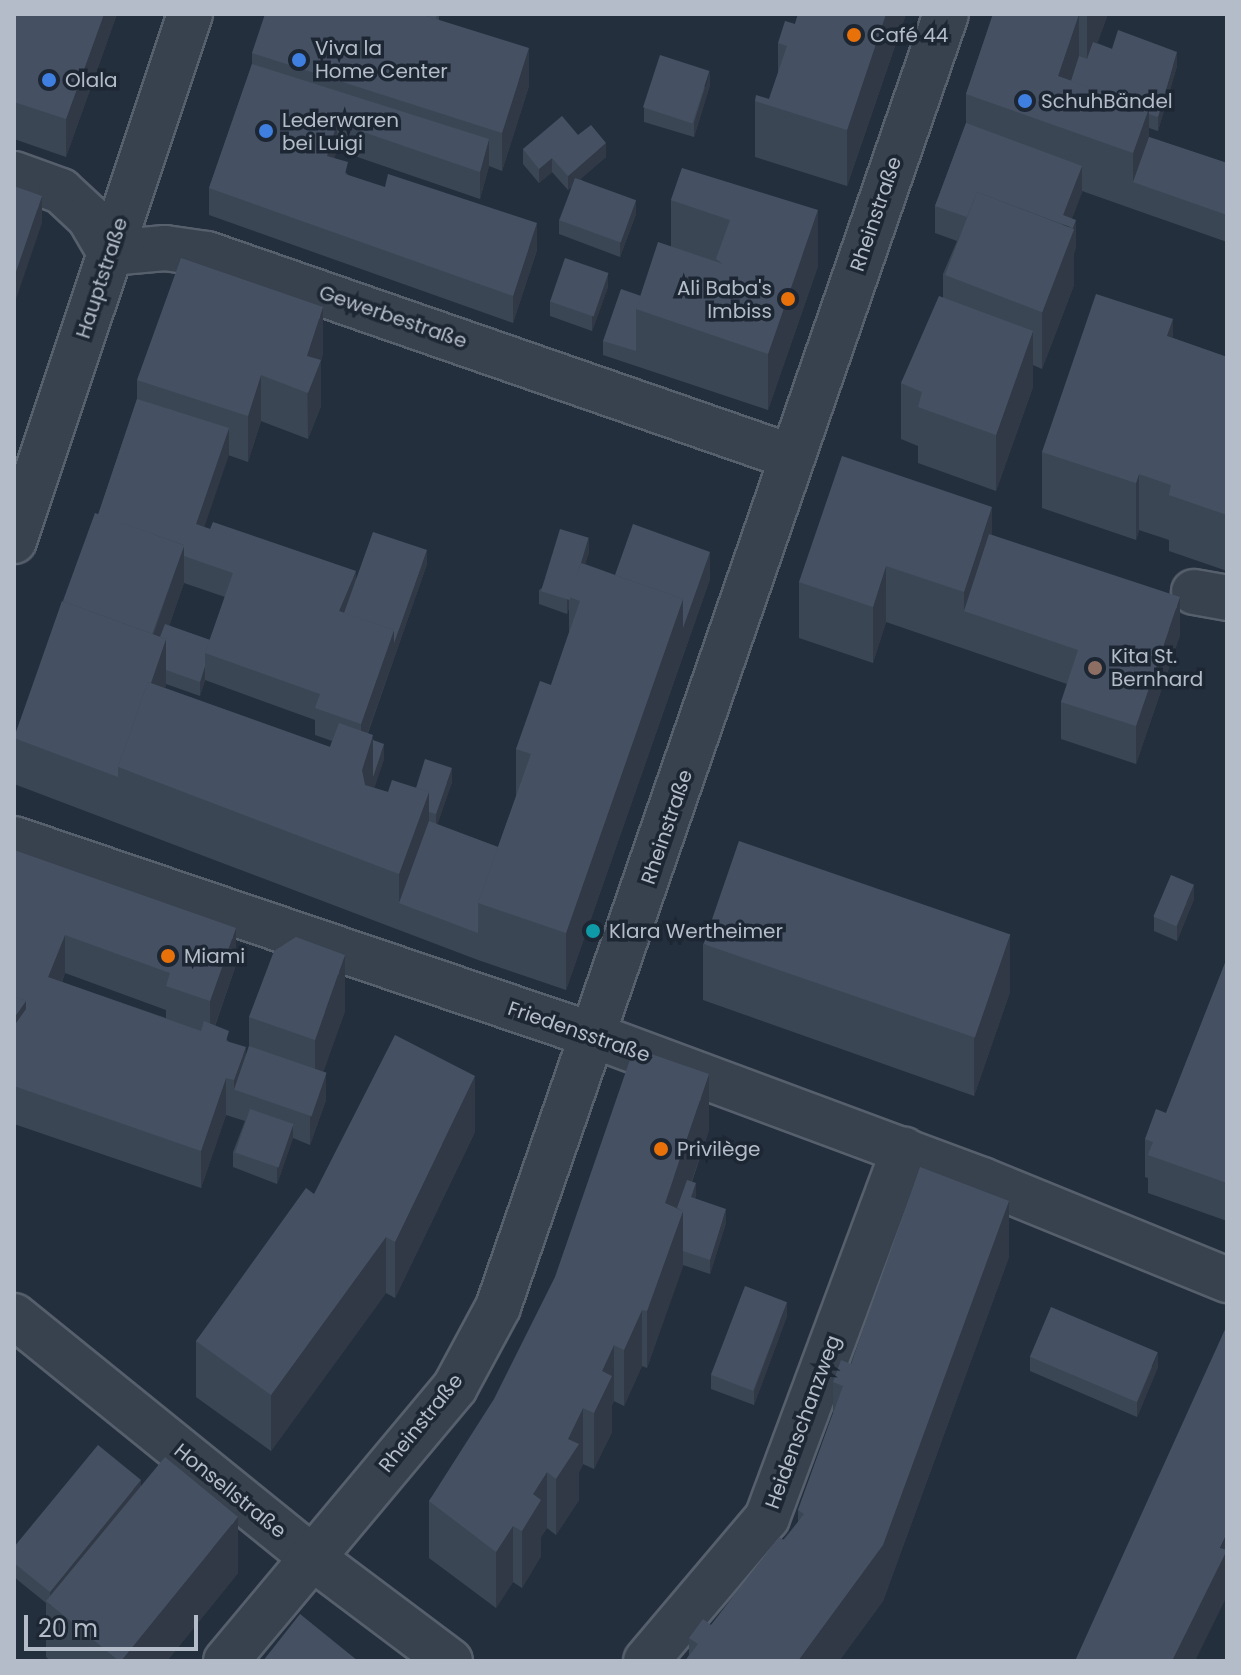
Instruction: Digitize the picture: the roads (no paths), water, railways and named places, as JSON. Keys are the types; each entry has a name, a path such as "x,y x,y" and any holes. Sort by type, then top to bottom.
{"street":[{"name":"Hauptstraße","path":"14,541 190,14"},
{"name":"Rheinstraße","path":"226,1661 310,1556 455,1387 498,1307 595,1036 946,14"},
{"path":"14,174 61,191 89,217 110,253"},
{"name":"Gewerbestraße","path":"110,253 165,248 207,254 792,457"},
{"name":"Friedensstraße","path":"14,839 595,1036 904,1150 1227,1280"},
{"name":"Heidenschanzweg","path":"646,1661 767,1518 904,1150"},
{"name":"Honsellstraße","path":"14,1316 310,1556 450,1661"}],"place":[{"name":"Café 44","path":"854,35"},
{"name":"Viva la Home Center","path":"299,60"},
{"name":"Olala","path":"49,80"},
{"name":"SchuhBändel","path":"1025,101"},
{"name":"Lederwaren bei Luigi","path":"266,131"},
{"name":"Ali Baba's Imbiss","path":"788,299"},
{"name":"Kita St. Bernhard","path":"1095,668"},
{"name":"Klara Wertheimer","path":"593,931"},
{"name":"Miami","path":"168,956"},
{"name":"Privilège","path":"661,1149"}]}
